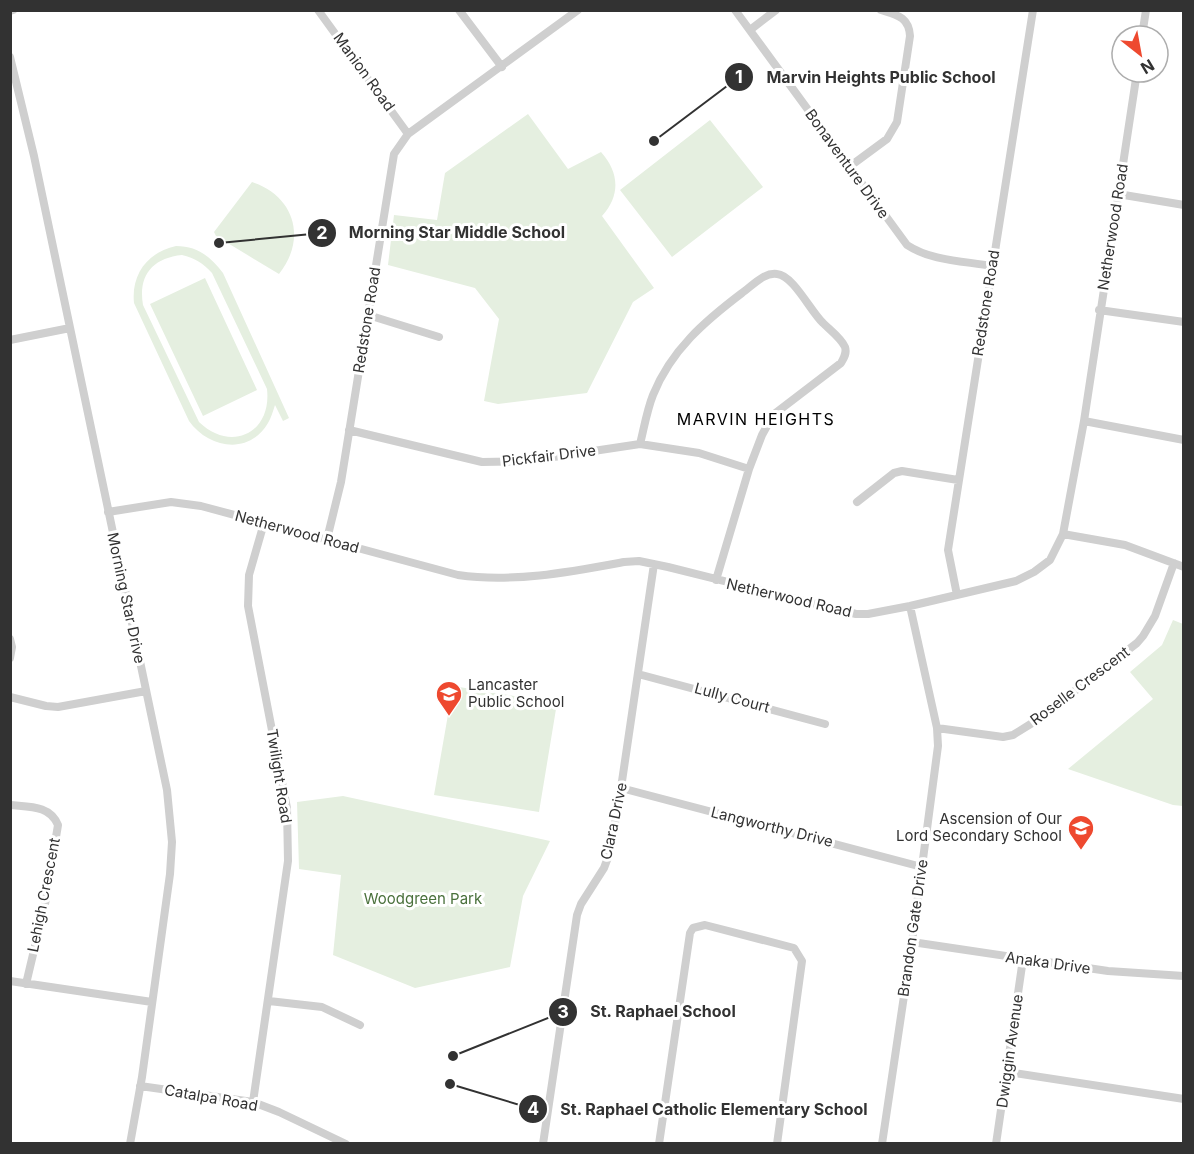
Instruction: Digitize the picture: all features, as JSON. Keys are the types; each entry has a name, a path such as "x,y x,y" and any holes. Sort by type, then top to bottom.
{"street":[{"name":"Manion Road","path":"318,10 408,134"},
{"path":"459,10 502,67"},
{"name":"Redstone Road","path":"327,539 336,509 391,161 408,134 578,10"},
{"name":"Bonaventure Drive","path":"735,10 907,245 931,256 992,266"},
{"path":"750,30 776,10"},
{"path":"849,166 887,139 897,122 910,28 902,16 881,10"},
{"name":"Redstone Road","path":"957,596 948,550 1033,10"},
{"name":"Morning Star Drive","path":"10,57 34,156 167,790 172,842 170,874 130,1143"},
{"name":"Netherwood Road","path":"108,512 171,502 201,506 458,575 494,579 514,579 624,562 654,564 856,614 910,606 1016,581 1034,572 1050,560 1063,534 1084,421 1135,84"},
{"path":"1118,194 1184,205"},
{"path":"640,444 653,395 677,353 708,319 765,276 774,273 789,279 816,316 846,348 845,357 835,368 772,415 749,469 716,580"},
{"path":"1100,310 1184,322"},
{"path":"368,315 439,337"},
{"path":"10,340 70,328"},
{"path":"1084,421 1184,440"},
{"name":"Pickfair Drive","path":"349,430 482,462 527,461 640,444 699,453 749,469"},
{"path":"857,502 894,473 902,471 958,480"},
{"name":"Twilight Road","path":"253,1102 288,861 287,808 248,606 249,574 264,523"},
{"path":"1063,534 1125,545 1184,567"},
{"name":"Roselle Crescent","path":"937,728 1003,737 1013,735 1037,720 1143,636 1155,616 1174,563"},
{"name":"Clara Drive","path":"543,1143 577,915 581,904 604,868 610,852 654,564"},
{"name":"Brandon Gate Drive","path":"882,1143 938,746 937,728 910,606"},
{"path":"10,639 12,647 10,658"},
{"name":"Lully Court","path":"638,674 825,723"},
{"path":"10,697 58,707 146,691"},
{"name":"Langworthy Drive","path":"621,788 922,867"},
{"name":"Lehigh Crescent","path":"10,805 46,810 55,818 58,825 45,904 26,984"},
{"path":"660,1143 690,933 693,928 705,925 794,948 802,961 777,1143"},
{"name":"Anaka Drive","path":"912,942 1116,972 1184,975"},
{"name":"Dwiggin Avenue","path":"996,1143 1023,959"},
{"path":"10,981 152,1002"},
{"path":"268,1001 322,1007 360,1025"},
{"path":"1008,1072 1184,1099"},
{"name":"Catalpa Road","path":"140,1086 253,1102 346,1143"}],"green space":[{"path":"528,114 568,169 601,152 607,160 614,176 615,192 602,216 654,288 633,302 587,393 498,404 484,401 499,319 475,288 388,265 394,215 437,220 445,173"},
{"path":"710,120 763,187 672,257 620,190"},
{"path":"252,182 278,197 287,208 292,220 293,247 288,261 279,274 216,236 214,232"},
{"path":"184,246 197,250 208,257 223,273 289,418 283,421 275,405 268,423 260,433 240,444 217,442 197,430 189,421 134,303 135,283 143,266 157,253","holes":["182,255 198,261 212,273 267,389 267,404 263,417 247,434 236,437 224,436 211,431 199,422 143,305 143,285 149,270 163,260"]},
{"path":"205,278 257,390 203,416 150,304"},
{"path":"1173,620 1183,624 1183,806 1173,805 1068,769 1153,699 1130,672 1162,645"},
{"path":"453,686 557,703 539,812 434,795"},
{"name":"Woodgreen Park","path":"343,796 550,841 523,896 510,967 415,988 333,955 341,875 299,869 297,802"}],"place":[{"name":"Marvin Heights Public School","path":"654,141"},
{"name":"Morning Star Middle School","path":"219,243"},
{"name":"Lancaster Public School","path":"449,717"},
{"name":"Ascension of Our Lord Secondary School","path":"1081,851"},
{"name":"St. Raphael School","path":"453,1056"},
{"name":"St. Raphael Catholic Elementary School","path":"450,1084"}],"district":[{"name":"MARVIN HEIGHTS","path":"756,419"}]}
